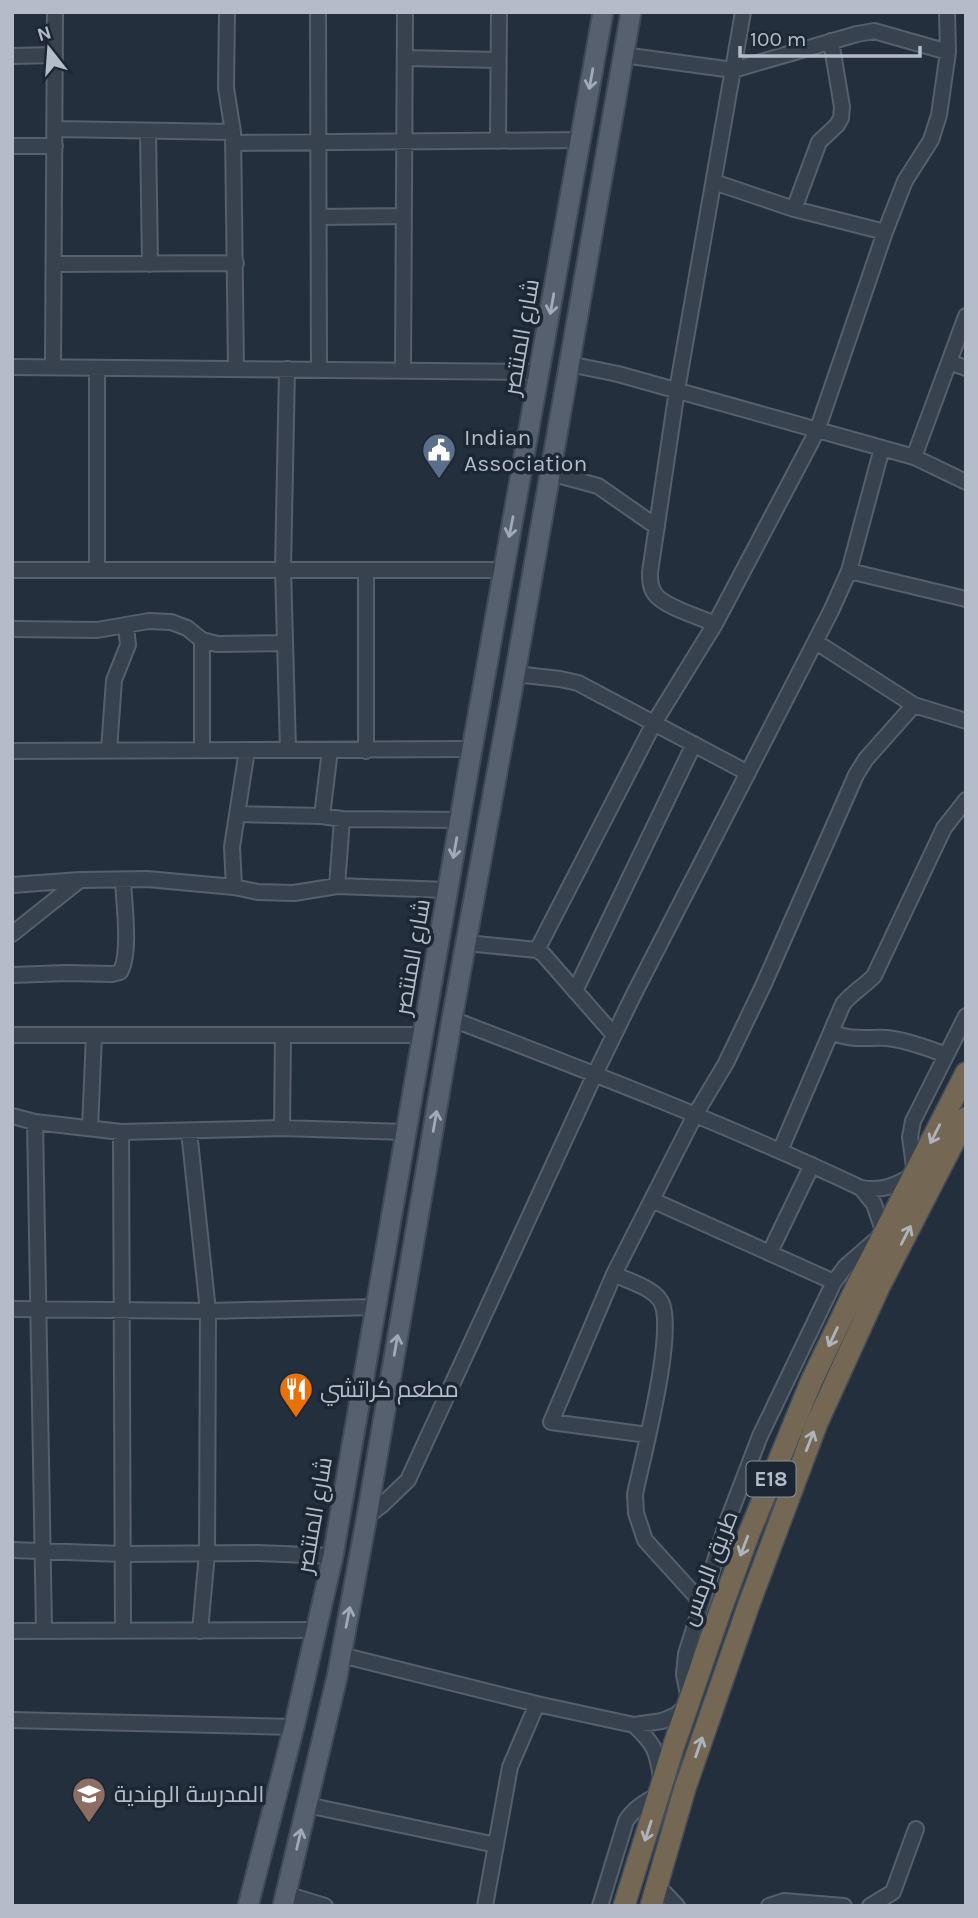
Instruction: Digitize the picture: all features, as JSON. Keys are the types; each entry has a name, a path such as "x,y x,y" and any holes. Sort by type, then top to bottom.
{"highway":[{"name":"طريق الرمس","path":"624,1906 688,1703 748,1536 811,1382 966,1073"},
{"name":"E18","path":"651,1906 699,1749 817,1423 879,1287 966,1118"}],"main road":[{"name":"شارع المنتصر","path":"248,1906 294,1727 333,1556 503,570 603,12"},
{"path":"285,1900 341,1654 367,1516 452,1019 631,12"}],"street":[{"path":"53,367 55,12"},
{"path":"227,12 226,88 234,138 236,369"},
{"path":"318,12 319,369"},
{"path":"403,370 405,12"},
{"path":"498,141 499,12"},
{"path":"715,624 664,602 655,594 650,584 650,572 677,390 743,12"},
{"path":"537,950 654,723 715,624 817,431 885,232 905,181 931,140 939,115 948,52 947,12"},
{"path":"623,55 733,70 874,31 948,52"},
{"path":"794,209 820,142 841,118 842,107 831,41"},
{"path":"12,56 55,55"},
{"path":"405,58 498,60"},
{"path":"55,129 148,131 318,142 581,140"},
{"path":"148,131 150,264"},
{"path":"12,146 55,146"},
{"path":"714,181 794,209 885,232"},
{"path":"318,217 404,216"},
{"path":"54,264 236,264"},
{"path":"914,457 966,316"},
{"path":"949,362 966,368"},
{"path":"569,364 618,374 914,457 966,482"},
{"path":"12,367 540,372"},
{"path":"97,369 97,569"},
{"path":"287,369 283,569 288,750"},
{"path":"367,1516 408,1480 595,1074 816,642 849,571 882,448"},
{"path":"550,474 598,486 657,527"},
{"path":"12,570 503,570"},
{"path":"366,571 366,751"},
{"path":"849,571 966,599"},
{"path":"12,629 97,630 149,621 171,622 187,628 202,640 217,644 285,643"},
{"path":"110,750 114,680 128,645 126,626"},
{"path":"202,640 202,750"},
{"path":"816,642 914,705 966,720"},
{"path":"515,674 578,683 748,773"},
{"path":"648,1435 551,1422 614,1274 695,1115 726,1063 856,775 866,759 914,705"},
{"path":"575,991 694,744"},
{"path":"12,751 472,749"},
{"path":"234,887 232,848 247,750"},
{"path":"322,816 330,750"},
{"path":"780,1151 843,1003 874,976 944,828 966,800"},
{"path":"237,814 322,816 341,820 460,820"},
{"path":"337,886 341,820"},
{"path":"12,885 147,879 234,887 258,892 294,893 337,886 448,891"},
{"path":"12,934 80,880"},
{"path":"12,975 120,972 124,965 126,949 123,881"},
{"path":"466,943 537,950 614,1035"},
{"path":"452,1019 695,1115 861,1188 883,1189 915,1174 910,1137 913,1121 966,1016"},
{"path":"832,1032 843,1038 888,1038 946,1055"},
{"path":"12,1035 423,1035"},
{"path":"90,1128 94,1035"},
{"path":"282,1128 283,1035"},
{"path":"12,1116 35,1122 121,1132 282,1128 405,1132"},
{"path":"35,1122 44,1630"},
{"path":"190,1131 208,1311 206,1553 200,1631"},
{"path":"121,1132 123,1630"},
{"path":"770,1252 812,1165"},
{"path":"341,1654 537,1704 634,1725 662,1721 676,1715 688,1703 685,1664 727,1522 760,1436 834,1282 846,1266 884,1233 874,1205 861,1188"},
{"path":"652,1200 834,1282"},
{"path":"614,1274 652,1293 666,1311 662,1367 635,1494 636,1513 645,1540 702,1603"},
{"path":"12,1309 208,1311 375,1307"},
{"path":"12,1550 333,1556"},
{"path":"12,1631 316,1630"},
{"path":"485,1906 510,1767 537,1704"},
{"path":"12,1720 294,1727"},
{"path":"600,1906 626,1821 660,1790 658,1758 651,1742 634,1725"},
{"path":"307,1805 496,1845"},
{"path":"870,1906 893,1892 916,1829"},
{"path":"656,1884 677,1906"},
{"path":"285,1900 325,1906"},
{"path":"769,1906 784,1901 844,1906"}],"place":[{"name":"Indian Association","path":"439,480"},
{"name":"مطعم كراتشي","path":"296,1419"},
{"name":"المدرسة الهندية","path":"89,1824"}]}
